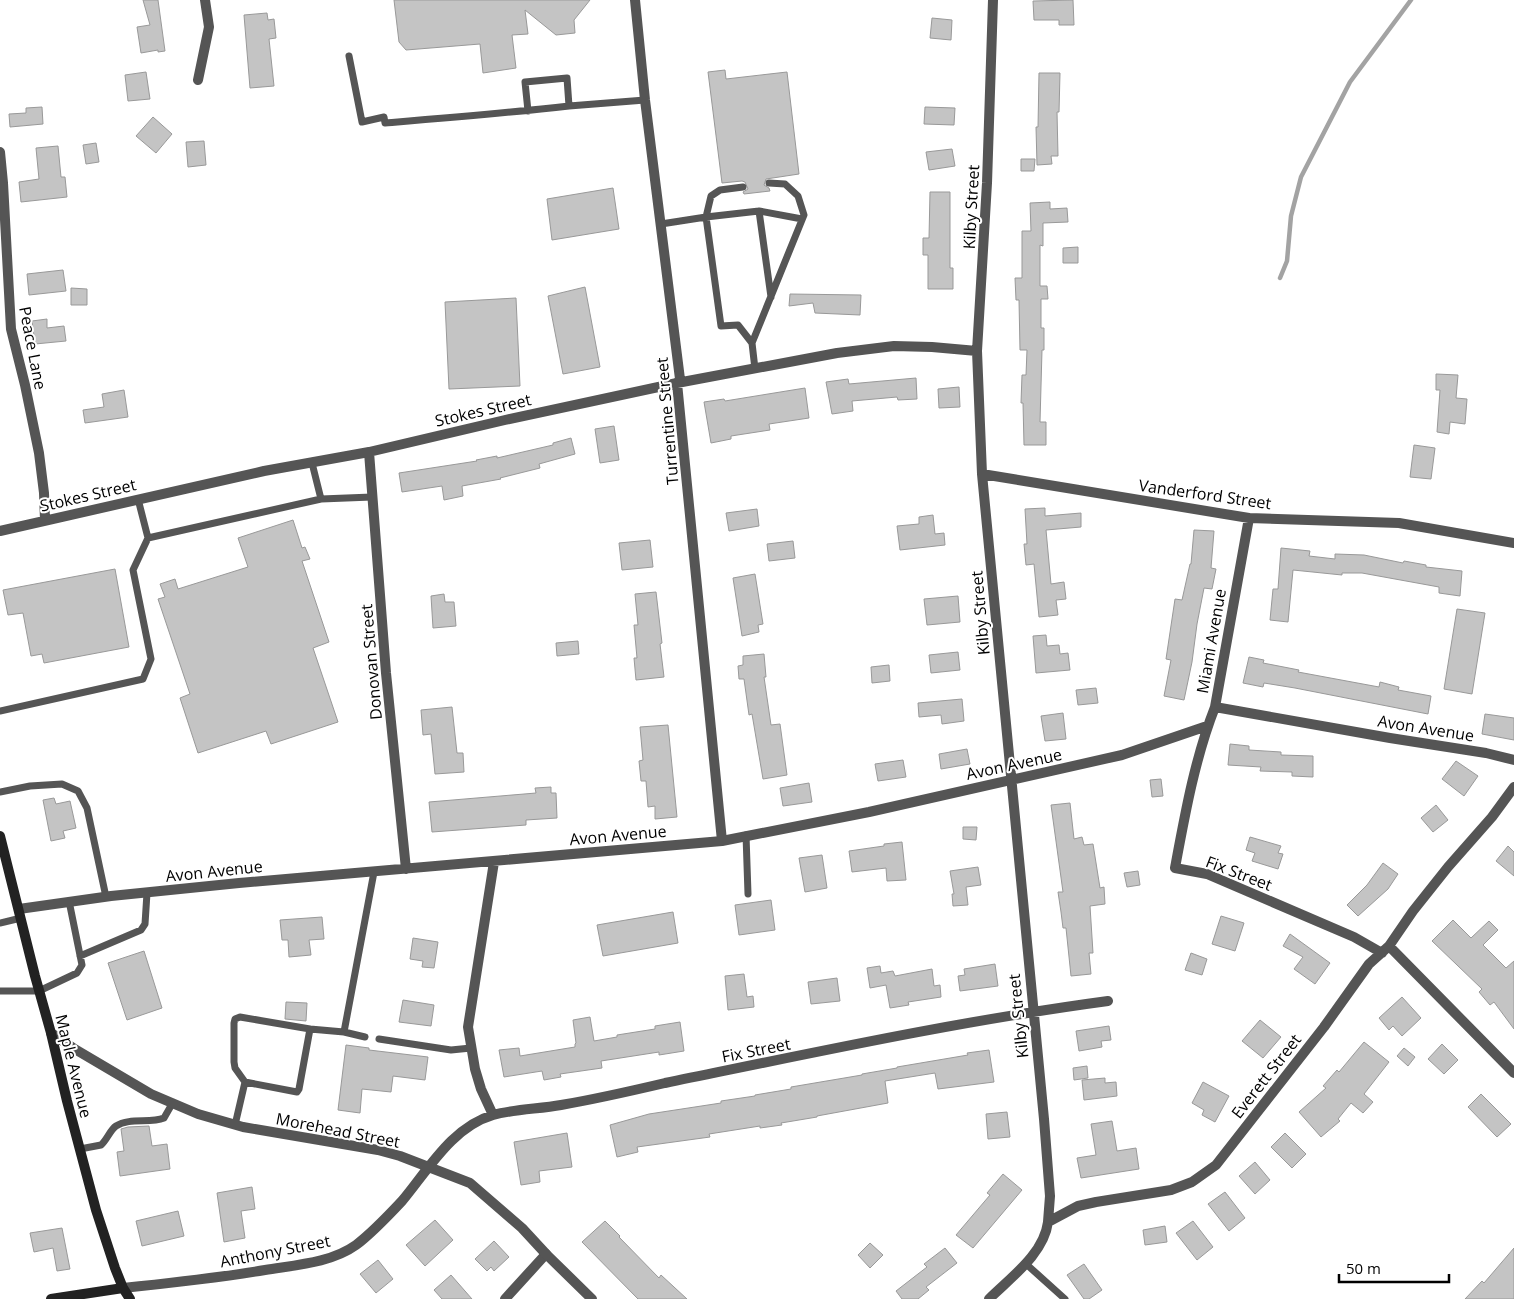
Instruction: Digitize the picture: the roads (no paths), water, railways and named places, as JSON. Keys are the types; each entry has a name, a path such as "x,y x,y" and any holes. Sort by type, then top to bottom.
{"main road":[{"name":"Maple Avenue","path":"0,837 51,1033 66,1101 96,1210 123,1288 130,1299"},
{"path":"51,1299 123,1288"}],"street":[{"path":"198,80 209,27 206,0"},
{"name":"Turrentine Street","path":"635,0 645,100 680,380 677,383 722,840"},
{"name":"Kilby Street","path":"993,0 987,183 977,351 982,474 1044,1119 1050,1196 1048,1222"},
{"name":"Peace Lane","path":"0,152 11,329 39,453 45,520"},
{"name":"Stokes Street","path":"0,531 138,499 312,462 369,452 677,383 836,353 876,348 932,347 977,351"},
{"name":"Donovan Street","path":"369,452 386,673 406,869"},
{"name":"Vanderford Street","path":"982,474 1249,518 1399,523 1514,543"},
{"name":"Miami Avenue","path":"1197,769 1207,726 1214,706 1249,518"},
{"name":"Avon Avenue","path":"1214,706 1390,738 1486,753 1514,760"},
{"name":"Avon Avenue","path":"20,914 69,901 106,897 722,840 869,812 1122,755 1207,726"},
{"name":"Fix Street","path":"1197,769 1175,868 1207,874 1386,949 1514,1073"},
{"name":"Everett Street","path":"1048,1222 1078,1206 1171,1190 1192,1182 1216,1165 1324,1027 1369,964 1386,949 1413,911 1448,867 1492,817 1514,787"},
{"path":"493,1115 481,1089 468,1027 494,862"},
{"name":"Fix Street","path":"428,1167 459,1134 477,1122 493,1115 562,1105 1033,1011 1108,1001"},
{"name":"Morehead Street","path":"51,1033 72,1048 151,1094 198,1114 236,1125 378,1150 400,1156 470,1183 522,1228 592,1299"},
{"name":"Anthony Street","path":"123,1288 197,1281 299,1265 335,1256 353,1247 364,1238 401,1201 428,1167"},
{"path":"989,1299 1025,1263 1040,1244 1047,1230 1048,1222"},
{"path":"505,1299 546,1254"}],"lane":[{"path":"349,56 362,122 384,117 385,123 645,100"},
{"path":"528,111 525,82 567,78 569,106"},
{"path":"755,369 752,343 804,215 798,196 785,184 768,183"},
{"path":"743,187 720,190 711,196 706,217 721,326 738,325 752,343"},
{"path":"660,224 759,211 802,219"},
{"path":"759,211 771,298"},
{"path":"312,462 321,499"},
{"path":"148,538 321,499 372,497"},
{"path":"0,711 143,679 151,659 133,570 148,538 138,499"},
{"path":"0,792 30,786 62,784 78,791 87,808 106,897"},
{"path":"746,835 748,894"},
{"path":"344,1032 374,872"},
{"path":"80,956 141,930 145,924 148,893"},
{"path":"0,991 40,991 77,973 82,965 69,901"},
{"path":"0,923 20,914"},
{"path":"310,1030 297,1092 245,1082 235,1068 234,1023 235,1019 240,1017 310,1030 344,1032 365,1037"},
{"path":"379,1039 451,1050 471,1048"},
{"path":"236,1125 245,1082"},
{"path":"80,1150 101,1145 115,1126 149,1120 159,1121 164,1118 172,1104"},
{"path":"1025,1263 1065,1299"}],"waterway":[{"path":"1280,278 1287,261 1291,216 1301,177 1350,82 1411,0"}]}
